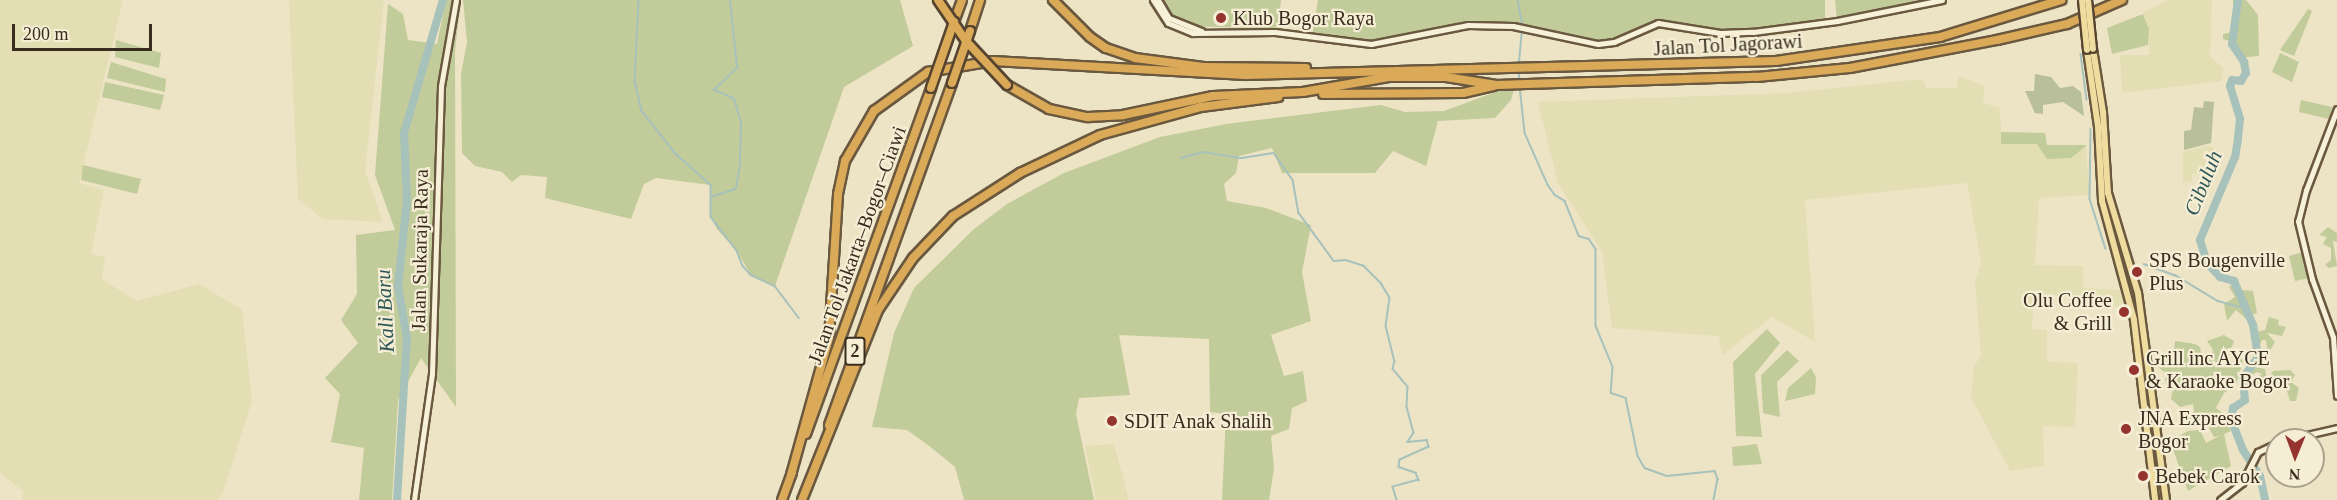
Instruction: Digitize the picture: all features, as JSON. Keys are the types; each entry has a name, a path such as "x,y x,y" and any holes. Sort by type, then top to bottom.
{"highway":[{"path":"938,0 966,41 1007,85 1049,109 1089,117 1124,115 1213,96 1303,92 1389,77 1446,77 1496,85"},
{"name":"Jalan Tol Jakarta–Bogor–Ciawi","path":"782,500 962,0"},
{"name":"Jalan Tol Jakarta–Bogor–Ciawi","path":"802,500 980,0"},
{"path":"1053,0 1090,38 1106,48 1135,58 1203,67 1390,69"},
{"name":"Jalan Tol Jagorawi","path":"1390,69 1537,69 1738,63 1836,55 1940,38 2061,0"},
{"name":"Jalan Tol Jagorawi","path":"1496,85 1690,81 1850,68 2067,24 2122,0"},
{"path":"791,475 829,338 838,194 845,161 874,111 908,84 950,65 993,61 1245,75 1390,69"},
{"path":"802,500 871,327 898,278 953,216 1020,172 1100,135 1201,107 1328,93 1463,93 1496,85"}],"main road":[{"path":"2082,0 2103,118 2108,193 2138,293 2142,315 2166,500"},
{"path":"2088,0 2102,201 2133,316 2156,500"},
{"path":"2128,295 2138,293"},
{"path":"2133,316 2142,315"}],"street":[{"name":"Jalan Sukaraja Raya","path":"414,500 433,363 441,86 456,0"},
{"path":"1153,0 1172,27 1193,33 1201,31 1275,32 1371,44 1468,25 1515,26 1598,44 1614,42 1658,23 1720,33 1753,32 1837,21 1942,0"},
{"path":"1158,0 1169,18 1201,31"},
{"path":"2337,109 2306,190 2298,221 2312,279 2333,337 2337,396"},
{"path":"2220,500 2242,483 2258,452 2265,449"}],"shaded area":[{"path":"0,0 123,0 79,183 104,190 91,254 105,257 102,279 136,301 200,284 242,310 252,401 223,493 217,500 22,500 23,491 0,473"},
{"path":"289,0 384,0 365,171 383,222 323,219 298,199"},
{"path":"2168,0 2212,0 2210,56 2223,68 2221,81 2122,93 2120,55 2149,55 2149,29 2143,13"},
{"path":"1959,76 1985,86 1983,103 2000,108 2001,132 2045,133 2047,145 2086,145 2089,195 2039,198 2035,265 2083,266 2083,288 2120,290 2126,306 2082,308 2082,297 2034,294 2032,329 2047,330 2047,362 2078,363 2075,427 2043,426 2044,466 2010,471 1971,397 1974,366 1981,356 1975,282 1981,262 1967,183 1805,200 1815,342 1772,317 1722,355 1719,336 1612,328 1602,252 1558,183 1538,102 1786,93 1923,79 1926,88 1957,88"},
{"path":"2208,146 2215,149 2204,173 2192,174 2192,181 2183,183 2183,152"},
{"path":"1114,444 1129,500 1096,500 1085,446"}],"green space":[{"path":"446,0 461,0 455,51 456,407 421,358 398,400 392,500 359,500 364,448 331,442 340,394 325,378 358,343 341,320 357,294 356,235 395,230 375,175 388,4 403,14 408,40 437,44"},
{"path":"463,0 900,0 913,46 844,87 775,286 751,275 737,251 717,229 711,217 711,185 656,178 644,184 631,219 545,198 547,177 521,175 512,182 502,172 475,166 462,153 461,74 467,42"},
{"name":"Klub Bogor Raya","path":"1160,0 1281,0 1278,29 1188,26 1165,10"},
{"path":"1318,0 1825,0 1825,22 1719,33 1658,23 1614,42 1579,43 1515,26 1453,28 1371,44 1312,37"},
{"path":"1835,0 1940,0 1837,21"},
{"path":"2233,0 2246,0 2258,15 2259,56 2239,58 2231,50 2230,41 2223,39 2223,34 2233,32"},
{"path":"2308,9 2312,11 2294,56 2280,50"},
{"path":"2143,14 2149,29 2148,45 2112,54 2107,28"},
{"path":"116,40 161,53 159,68 115,57"},
{"path":"2280,53 2299,62 2292,82 2272,72"},
{"path":"111,62 166,79 165,92 107,78"},
{"path":"2035,74 2051,77 2060,88 2073,86 2081,92 2084,116 2063,102 2043,105 2043,114 2035,113 2025,91 2034,91"},
{"path":"105,82 164,95 160,110 102,97"},
{"path":"1515,85 1511,100 1495,118 1438,121 1426,166 1393,151 1375,173 1282,173 1272,148 1239,156 1236,173 1224,184 1227,201 1266,208 1311,225 1302,272 1311,321 1271,335 1284,376 1303,371 1307,401 1292,408 1289,429 1271,436 1274,469 1269,500 1222,500 1226,414 1210,412 1209,339 1119,335 1130,395 1079,398 1076,414 1094,500 964,500 955,467 928,445 907,430 872,427 894,333 914,288 974,229 1007,204 1064,173 1160,137 1226,124 1381,105 1405,112 1444,111"},
{"path":"2301,100 2332,107 2329,119 2299,112"},
{"path":"2204,101 2214,102 2211,143 2184,150 2184,131 2191,130 2194,107 2203,108"},
{"path":"2001,132 2045,133 2047,145 2087,145 2071,158 2047,159 2037,144 2001,144"},
{"path":"83,165 141,179 137,194 81,180"},
{"path":"2328,227 2337,233 2337,242 2333,241 2337,266 2329,268 2325,265 2331,260 2331,248 2323,244 2327,237 2319,235"},
{"path":"2303,252 2309,278 2295,281 2289,256"},
{"path":"2235,281 2242,290 2253,291 2257,313 2245,318 2236,310 2227,321 2224,304 2235,297 2229,287"},
{"path":"2269,317 2279,320 2278,325 2286,327 2282,336 2267,333 2275,342 2268,354 2266,340 2262,340 2259,347 2255,332 2265,330"},
{"path":"1767,329 1780,343 1755,374 1762,437 1736,436 1733,362"},
{"path":"2224,335 2234,341 2232,347 2223,351 2227,360 2233,362 2241,357 2243,362 2236,384 2224,393 2216,408 2227,417 2231,431 2224,434 2231,466 2188,491 2170,441 2188,431 2200,430 2206,443 2221,435 2214,437 2204,419 2190,427 2181,425 2181,418 2194,412 2193,404 2180,407 2171,399 2173,389 2167,387 2165,378 2170,377 2157,366 2150,367 2150,363 2173,359 2175,341 2195,344 2200,347 2202,358 2212,359 2213,350 2207,341"},
{"path":"1787,350 1799,361 1777,382 1780,417 1763,413 1761,375"},
{"path":"2254,367 2265,369 2267,380 2273,371 2290,370 2295,375 2291,382 2299,388 2296,401 2290,401 2284,381 2277,381 2269,390 2255,388 2255,380 2262,374 2257,372 2250,376"},
{"path":"1811,368 1816,377 1815,394 1785,401 1788,388"},
{"path":"1757,444 1762,464 1733,466 1732,447"}],"waterway":[{"name":"Kali Baru","path":"397,500 407,338 398,286 407,201 404,133 443,0"},
{"path":"639,0 635,81 642,111 675,153 711,185 711,217 737,251 743,266 751,275 775,286 799,318"},
{"path":"711,197 736,189 740,163 741,122 734,99 714,90 737,68 730,0"},
{"path":"1518,0 1523,25"},
{"name":"Cibuluh","path":"2238,0 2232,44 2244,62 2246,73 2241,81 2232,80 2230,86 2240,119 2238,139 2235,157 2200,240 2207,263 2220,277 2234,281 2253,325 2258,357 2243,378 2245,400 2233,408 2231,419 2243,450 2260,476 2265,500"},
{"path":"1519,63 1522,30"},
{"path":"2081,54 2087,100"},
{"path":"1519,71 1520,81"},
{"path":"1520,86 1525,133 1548,185 1555,195 1565,201 1579,236 1589,239 1596,249 1596,326 1613,367 1611,393 1626,398 1638,456 1645,468 1667,476 1715,471 1718,479 1714,500"},
{"path":"2091,129 2090,199 2106,249"},
{"path":"1181,158 1203,152 1242,158 1274,153 1293,180 1299,213 1334,261 1346,260 1364,266 1381,283 1390,298 1386,326 1395,361 1393,369 1408,387 1407,407 1414,433 1408,442 1427,440 1429,447 1400,460 1399,467 1416,473 1419,480 1393,487 1397,500"},
{"path":"2144,264 2175,275 2218,301 2247,309"}],"place":[{"name":"Klub Bogor Raya","path":"1221,18"},
{"name":"SPS Bougenville Plus","path":"2137,272"},
{"name":"Olu Coffee & Grill","path":"2124,312"},
{"name":"Grill inc AYCE & Karaoke Bogor","path":"2134,370"},
{"name":"SDIT Anak Shalih","path":"1112,421"},
{"name":"JNA Express Bogor","path":"2126,429"},
{"name":"Bebek Carok","path":"2143,476"}]}
